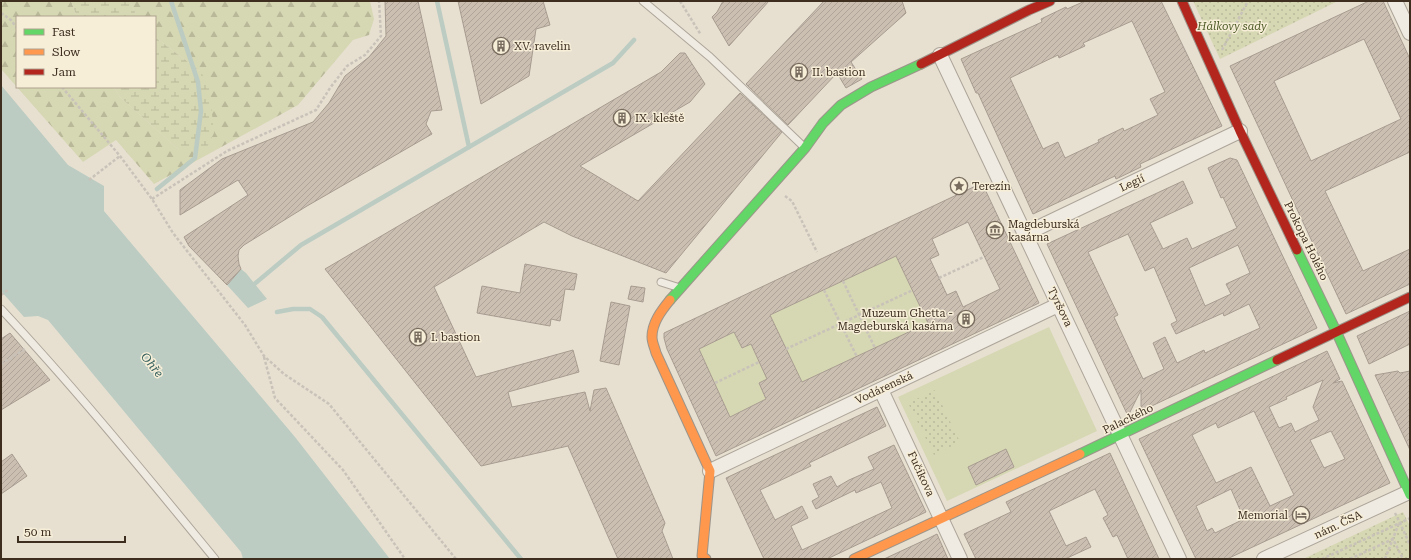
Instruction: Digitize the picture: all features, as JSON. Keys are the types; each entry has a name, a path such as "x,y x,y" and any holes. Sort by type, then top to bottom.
{"street":[{"path":"706,559 702,556 710,471 656,353 652,337 655,323 662,309 805,148 823,123 841,105 871,87 940,56 1029,10 1050,1"},
{"name":"Prokopa Holého","path":"1182,1 1240,131 1336,331 1410,493"},
{"path":"1395,1 1410,33"},
{"name":"Tyršova","path":"940,56 1122,435 1179,559"},
{"name":"Legií","path":"1025,234 1240,131"},
{"name":"Palackého","path":"854,559 942,520 1410,297"},
{"name":"Vodárenská","path":"710,471 1058,304"},
{"name":"Fučíkova","path":"881,390 960,559"},
{"name":"nám. ČSA","path":"1264,559 1389,501 1410,493"}],"lane":[{"path":"643,1 710,57 805,148"},
{"path":"661,282 682,288"},
{"path":"1,309 34,344 95,414 215,559"}],"path":[{"path":"152,199 227,151 316,110 330,88 348,66 365,55 381,36 379,1"},
{"path":"680,1 699,31 710,57"},
{"path":"1212,68 1248,1"},
{"path":"1,13 11,20 16,27"},
{"path":"63,88 120,156 152,199 173,233 245,325 264,356 284,374 329,404 456,559"},
{"path":"89,180 120,156"},
{"path":"772,185 792,201 817,252"},
{"path":"939,278 984,257"},
{"path":"843,281 875,348"},
{"path":"1,295 8,290"},
{"path":"824,290 856,357"},
{"path":"786,349 913,290"},
{"path":"1,364 34,344"},
{"path":"264,356 275,398 343,470 405,559"},
{"path":"714,383 759,362"},
{"path":"1389,501 1410,545"},
{"path":"1322,559 1410,518"},
{"path":"1384,559 1400,523"},
{"path":"1350,559 1393,539"},
{"path":"1393,539 1403,559"}],"green space":[{"path":"1,1 71,1 77,16 16,16 16,86 1,69"},
{"path":"71,1 130,1 137,16 77,16"},
{"path":"130,1 370,1 374,19 369,35 353,40 298,105 154,184 116,140 83,162 18,88 115,88 120,97 179,150 200,71 156,38 156,16 137,16"},
{"name":"Hálkovy sady","path":"1193,1 1338,1 1220,59"},
{"path":"156,38 200,71 209,84 214,133 207,147 179,150 120,97 115,88 156,88"},
{"path":"896,256 928,323 802,382 770,315"},
{"path":"1049,327 1097,431 947,501 898,397"},
{"path":"734,332 751,344 767,379 759,383 766,399 730,417 699,349"},
{"path":"935,390 960,442 934,455 908,403"},
{"path":"1403,512 1410,526 1410,559 1303,559"}],"water":[{"name":"Ohře","path":"1,85 68,165 104,186 104,211 295,437 390,559 243,559 241,552 48,320 38,316 24,317 1,291"},
{"path":"241,269 267,299 248,308 227,285"}],"building":[{"path":"385,1 418,1 442,110 431,111 426,124 432,134 307,206 244,245 239,250 238,256 241,269 227,285 189,246 184,237 248,195 238,180 180,215 180,190 222,159 313,122 329,103 345,76 369,57 386,36"},
{"name":"XV. ravelin","path":"458,1 543,1 550,25 536,29 529,76 481,104"},
{"path":"723,1 769,1 729,46 712,17 717,12"},
{"name":"II. bastion","path":"824,1 902,1 906,13 851,62 862,79 846,88 837,73 788,125 746,84"},
{"path":"1085,1 1161,1 1222,126 1140,164 1141,167 1116,179 1115,176 1033,214 961,59 1042,22 1041,19 1066,7 1067,9","holes":["1132,21 1165,92 1150,99 1158,115 1124,131 1123,128 1098,140 1099,142 1065,158 1058,142 1043,149 1010,78 1058,55 1059,58 1085,46 1083,43"]},
{"path":"1369,1 1383,1 1410,59 1410,152 1325,191 1363,271 1410,249 1410,284 1346,314 1230,66","holes":["1364,39 1401,119 1311,161 1274,81"]},
{"name":"I. bastion","path":"680,53 685,53 705,84 690,102 580,166 638,201 740,93 782,132 666,273 572,236 544,222 434,287 476,377 573,350 579,372 508,392 512,407 585,392 590,411 594,390 606,388 665,523 662,531 673,559 618,559 568,446 481,466 325,269 661,72"},
{"path":"1230,158 1237,160 1317,328 1141,411 1141,390 1128,416 1047,244 1183,181 1193,203 1150,223 1163,249 1187,238 1192,249 1237,228 1223,197 1221,198 1208,168","holes":["1128,234 1145,271 1154,267 1177,321 1171,324 1176,334 1223,313 1224,316 1249,304 1260,328 1205,353 1204,350 1177,363 1165,337 1153,343 1164,369 1143,379 1114,317 1118,315 1088,252","1238,245 1250,273 1226,284 1231,294 1205,306 1189,268"]},
{"name":"Muzeum Ghetta - Magdeburská kasárna","path":"982,183 1039,303 716,456 667,349 664,333","holes":["968,222 1000,289 963,307 956,291 947,295 930,259 939,255 932,239","896,256 928,323 802,382 770,315","734,332 742,348 751,344 767,379 759,383 766,399 730,417 699,349"]},
{"path":"525,264 577,274 574,290 565,289 560,321 551,319 550,326 477,313 482,286 520,293"},
{"path":"631,286 645,288 643,302 628,299"},
{"path":"611,302 630,306 619,365 600,361"},
{"path":"1410,311 1410,344 1369,364 1357,336"},
{"path":"10,333 50,380 1,410 1,339"},
{"path":"1327,351 1340,379 1333,383 1342,381 1390,483 1227,559 1196,559 1139,439","holes":["1323,380 1313,407 1319,420 1295,432 1291,423 1279,428 1269,407 1287,399 1286,397","1254,411 1294,495 1270,506 1251,467 1216,483 1192,435 1216,423 1218,428","1331,431 1345,459 1324,468 1310,440","1231,489 1244,519 1215,533 1212,528 1207,531 1196,506"]},
{"path":"1398,371 1400,373 1410,371 1410,450 1375,375"},
{"path":"877,407 886,426 809,463 811,466 760,490 775,520 802,506 808,518 791,526 802,550 892,508 881,482 856,493 855,490 816,509 812,501 819,497 813,484 831,476 837,487 874,469 868,457 894,445 926,512 827,559 764,559 726,478"},
{"path":"1006,449 1014,467 976,485 968,467"},
{"path":"1110,453 1159,559 1128,559 1117,535 1113,537 1103,518 1108,515 1095,489 1049,511 1066,546 1086,537 1091,547 1065,559 976,559 964,534 1011,512 1006,502"},
{"path":"12,454 27,476 1,494 1,462"},
{"path":"937,534 948,559 884,559 927,539"}],"waterway":[{"path":"157,189 195,158 201,111 198,82 171,1"},
{"path":"437,1 469,147"},
{"path":"252,286 301,245 613,63 634,40"},
{"path":"277,312 293,309 310,309 322,317 521,559"}],"traffic: fast":[{"path":"670,300 805,148 823,123 841,105 871,87 921,64"},
{"path":"1297,250 1336,331 1410,495"},
{"path":"1080,454 1277,360"}],"traffic: slow":[{"path":"670,300 655,322 652,332 652,339 656,353 710,471 702,556 706,559"},
{"path":"854,559 1080,454"}],"traffic: jam":[{"path":"921,64 1050,1"},
{"path":"1182,1 1240,131 1297,250"},
{"path":"1277,360 1410,297"}],"place":[{"name":"XV. ravelin","path":"501,46"},
{"name":"II. bastion","path":"799,72"},
{"name":"IX. kleště","path":"622,118"},
{"name":"Terezín","path":"959,186"},
{"name":"Magdeburská kasárna","path":"995,230"},
{"name":"Muzeum Ghetta - Magdeburská kasárna","path":"966,319"},
{"name":"I. bastion","path":"418,337"},
{"name":"Memorial","path":"1301,515"}]}
